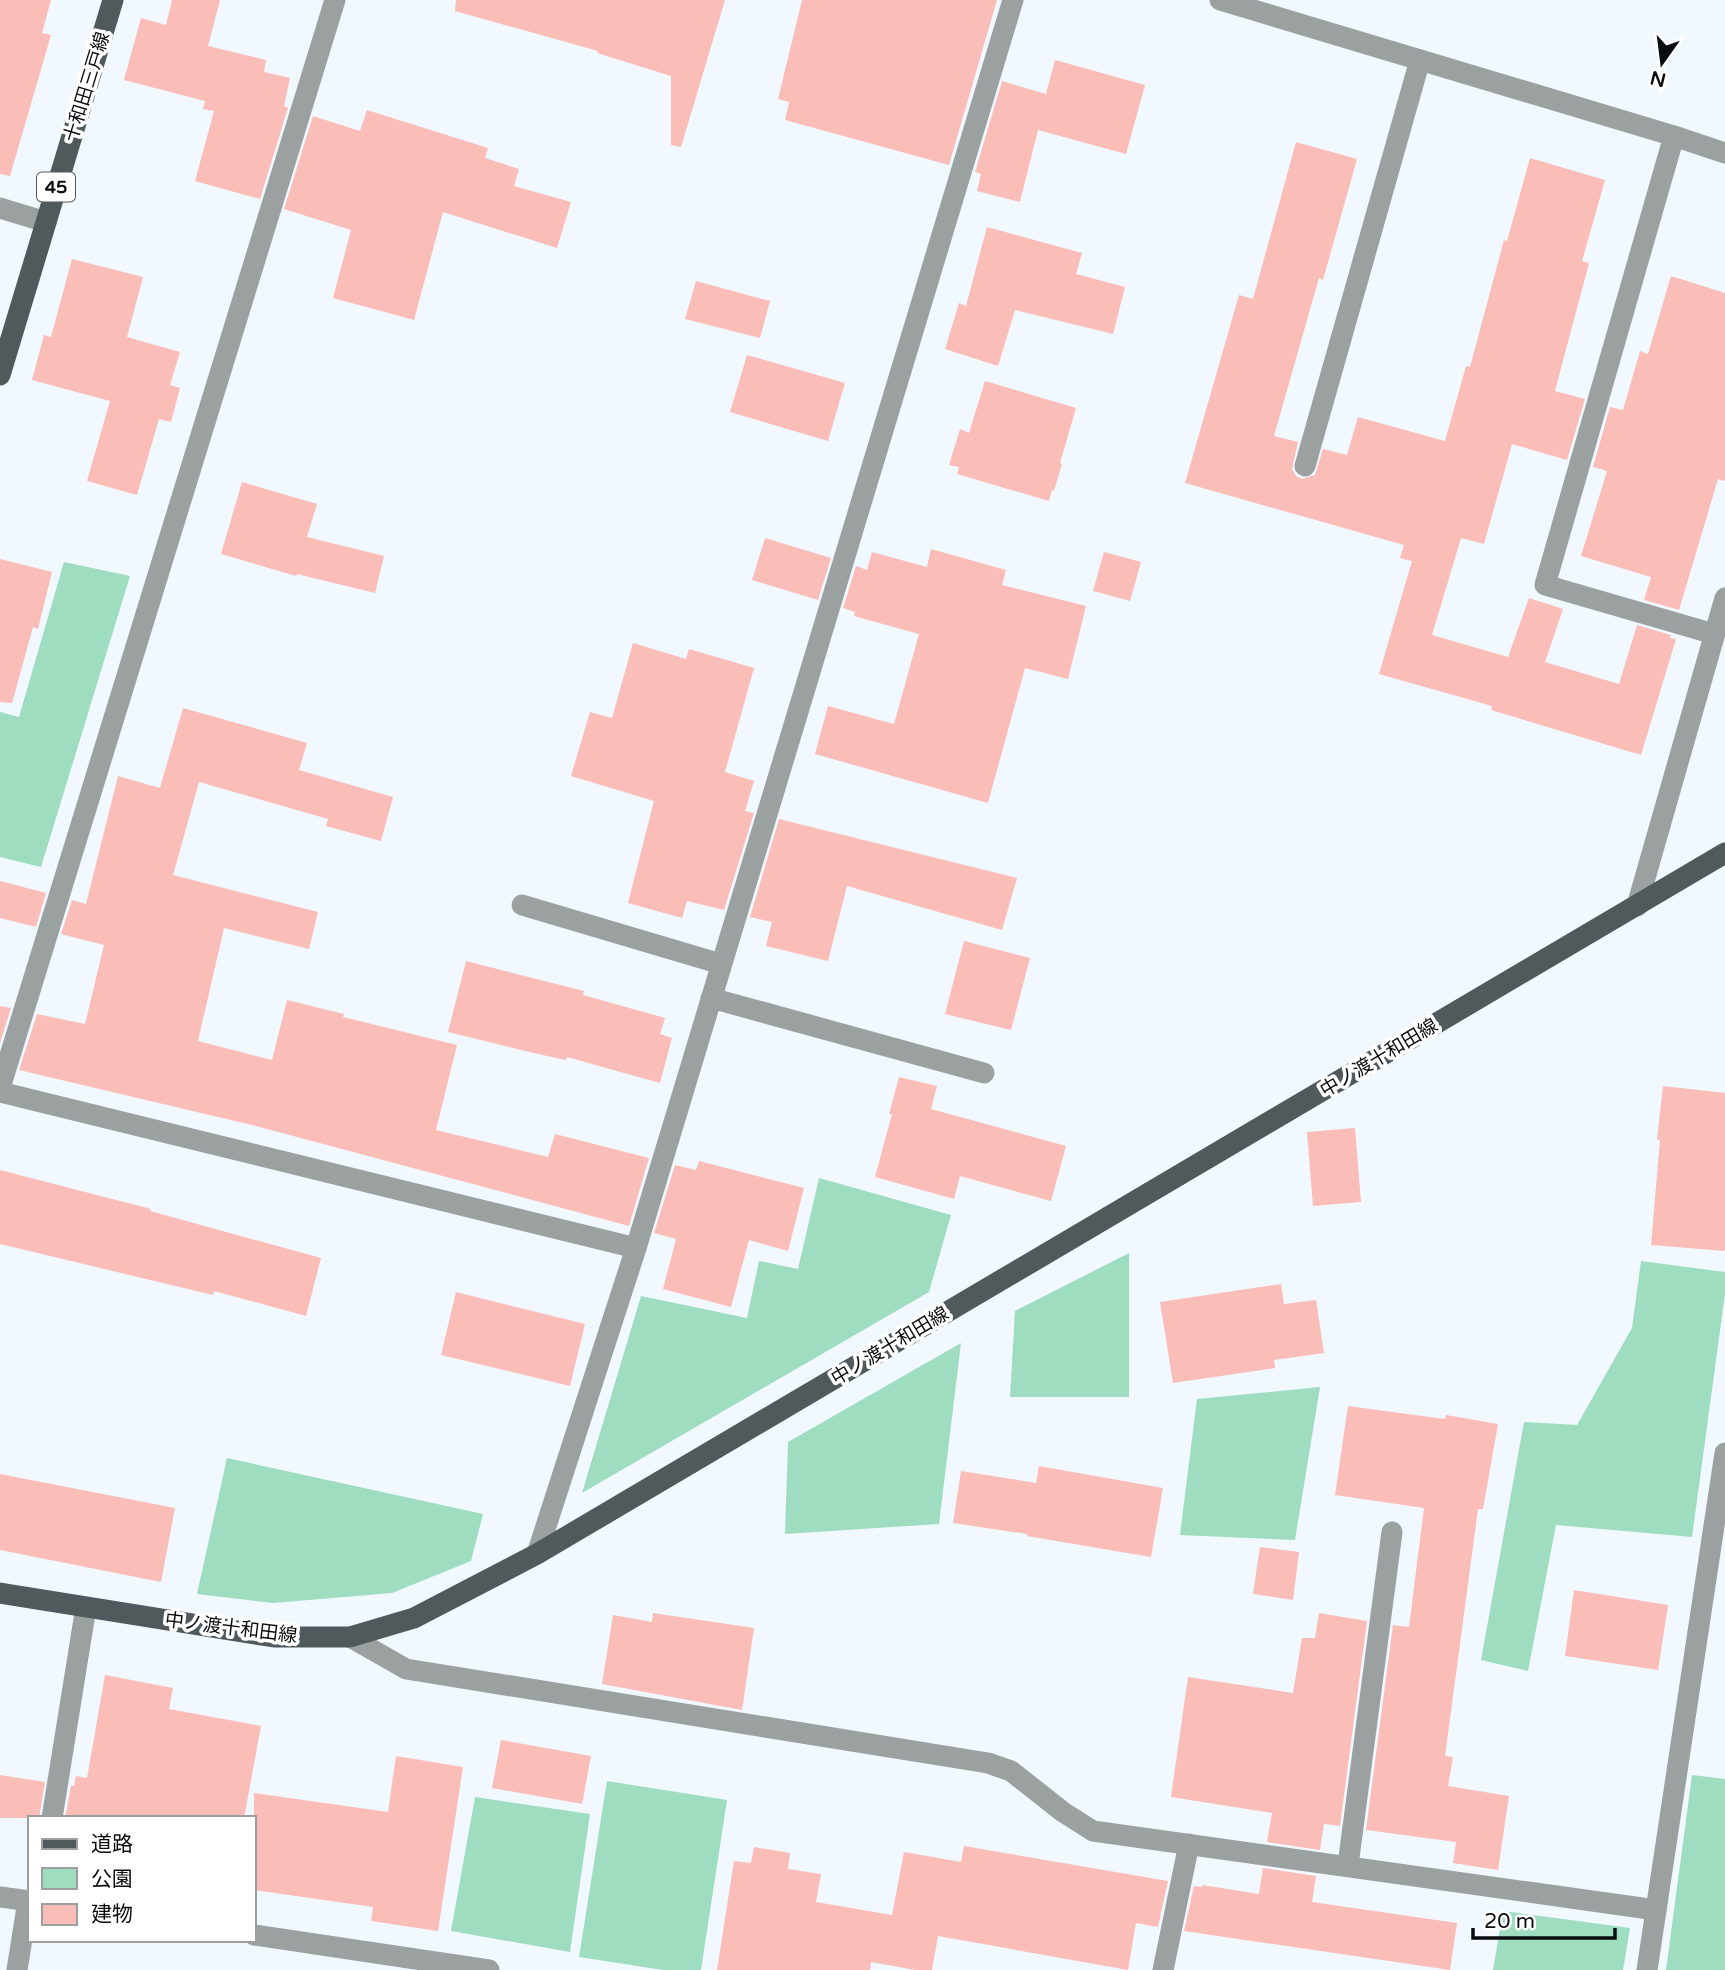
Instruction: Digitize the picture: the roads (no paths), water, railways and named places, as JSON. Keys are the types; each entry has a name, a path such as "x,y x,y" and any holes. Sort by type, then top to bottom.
{"main road":[{"name":"十和田三戸線","path":"0,375 113,0"},
{"name":"中ノ渡十和田線","path":"0,1593 274,1637 350,1637 414,1618 537,1554 1725,853"}],"street":[{"path":"335,0 0,1090 636,1248"},
{"path":"537,1554 636,1248 1013,0"},
{"path":"1220,0 1674,135 1725,153"},
{"path":"1305,466 1420,60"},
{"path":"1674,135 1545,585 1714,634"},
{"path":"0,208 46,222"},
{"path":"1637,906 1725,598"},
{"path":"523,905 721,964"},
{"path":"711,998 984,1073"},
{"path":"1647,1970 1725,1453"},
{"path":"1348,1865 1392,1532"},
{"path":"52,1816 86,1607"},
{"path":"350,1637 406,1669 988,1763 1011,1771 1063,1812 1093,1831 1656,1910"},
{"path":"1163,1970 1189,1844"},
{"path":"0,1896 28,1901"},
{"path":"17,1970 28,1907"},
{"path":"256,1935 489,1970"}]}
